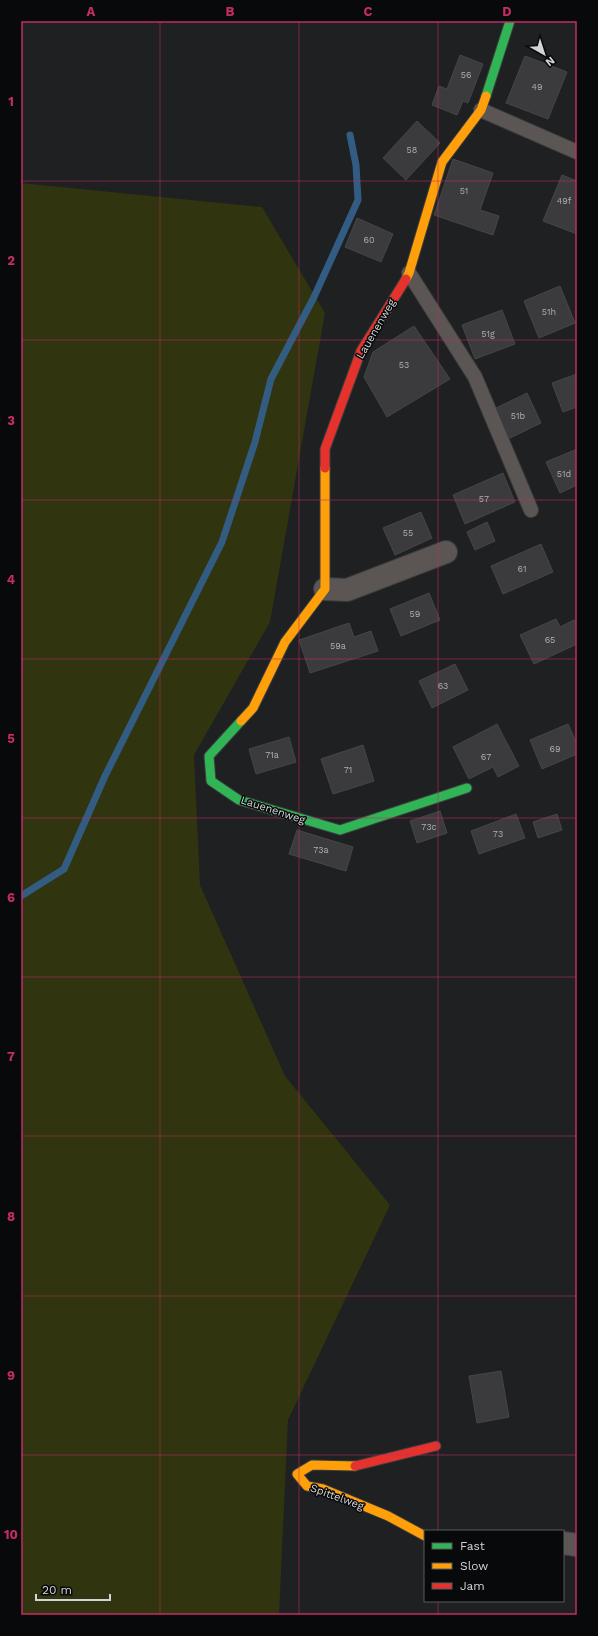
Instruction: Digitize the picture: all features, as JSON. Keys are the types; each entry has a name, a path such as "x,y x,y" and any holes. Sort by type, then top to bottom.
{"street":[{"name":"Lauenenweg","path":"466,788 340,830 239,800 210,781 209,756 253,708 285,642 325,589 325,449 361,351 409,273 442,162 481,110 510,21"},
{"path":"325,589 347,590 446,552"},
{"name":"Spittelweg","path":"424,1535 388,1516 323,1489 307,1486 297,1474 312,1465 353,1467 436,1446"},
{"path":"564,1543 577,1545"}],"lane":[{"path":"481,110 577,152"},
{"path":"409,273 475,378 531,510"}],"green space":[{"path":"21,183 262,207 325,313 270,622 194,755 200,885 285,1076 390,1205 288,1420 279,1615 21,1615"}],"building":[{"path":"460,55 483,64 468,103 463,101 457,115 432,105 439,86 447,89"},
{"path":"525,56 567,72 548,119 506,103"},
{"path":"417,121 440,143 406,180 383,158"},
{"path":"453,159 493,173 480,210 499,216 493,235 434,215"},
{"path":"562,175 577,181 577,234 543,221"},
{"path":"357,218 393,234 381,262 345,247"},
{"path":"560,286 575,323 539,338 524,301"},
{"path":"502,310 515,344 475,359 462,325"},
{"path":"414,326 450,379 387,417 364,377 373,352"},
{"path":"577,374 577,407 563,412 552,383"},
{"path":"527,393 541,423 508,439 494,409"},
{"path":"577,449 577,485 560,493 546,462"},
{"path":"503,473 515,502 465,524 453,495"},
{"path":"421,512 432,538 395,555 383,528"},
{"path":"487,522 495,541 475,550 467,532"},
{"path":"541,544 553,572 503,594 491,566"},
{"path":"429,593 440,620 401,636 390,609"},
{"path":"556,619 560,627 574,620 577,626 577,644 534,664 520,635"},
{"path":"349,623 354,637 371,631 378,651 310,673 299,640"},
{"path":"455,664 468,690 432,708 419,681"},
{"path":"497,724 519,766 498,777 493,767 469,779 453,747"},
{"path":"568,724 577,744 577,754 542,769 530,740"},
{"path":"289,737 296,762 256,774 249,749"},
{"path":"363,745 374,781 333,794 321,759"},
{"path":"440,811 447,833 417,843 410,821"},
{"path":"516,814 525,838 479,854 471,831"},
{"path":"557,814 562,830 538,838 533,822"},
{"path":"297,830 353,847 346,871 289,854"},
{"path":"501,1371 509,1417 477,1423 469,1376"}],"waterway":[{"path":"21,896 64,869 105,776 222,542 255,442 271,379 314,297 358,200 356,165 350,135"}],"traffic: fast":[{"path":"486,96 510,21"},
{"path":"241,721 209,756 211,781 239,800 340,830 467,788"}],"traffic: slow":[{"path":"406,279 442,162 481,110 486,96"},
{"path":"241,721 253,708 285,642 325,589 325,468"},
{"path":"355,1466 312,1465 297,1474 307,1486 323,1489 388,1516 424,1535"}],"traffic: jam":[{"path":"325,468 325,449 361,351 406,279"},
{"path":"355,1466 436,1446"}]}
